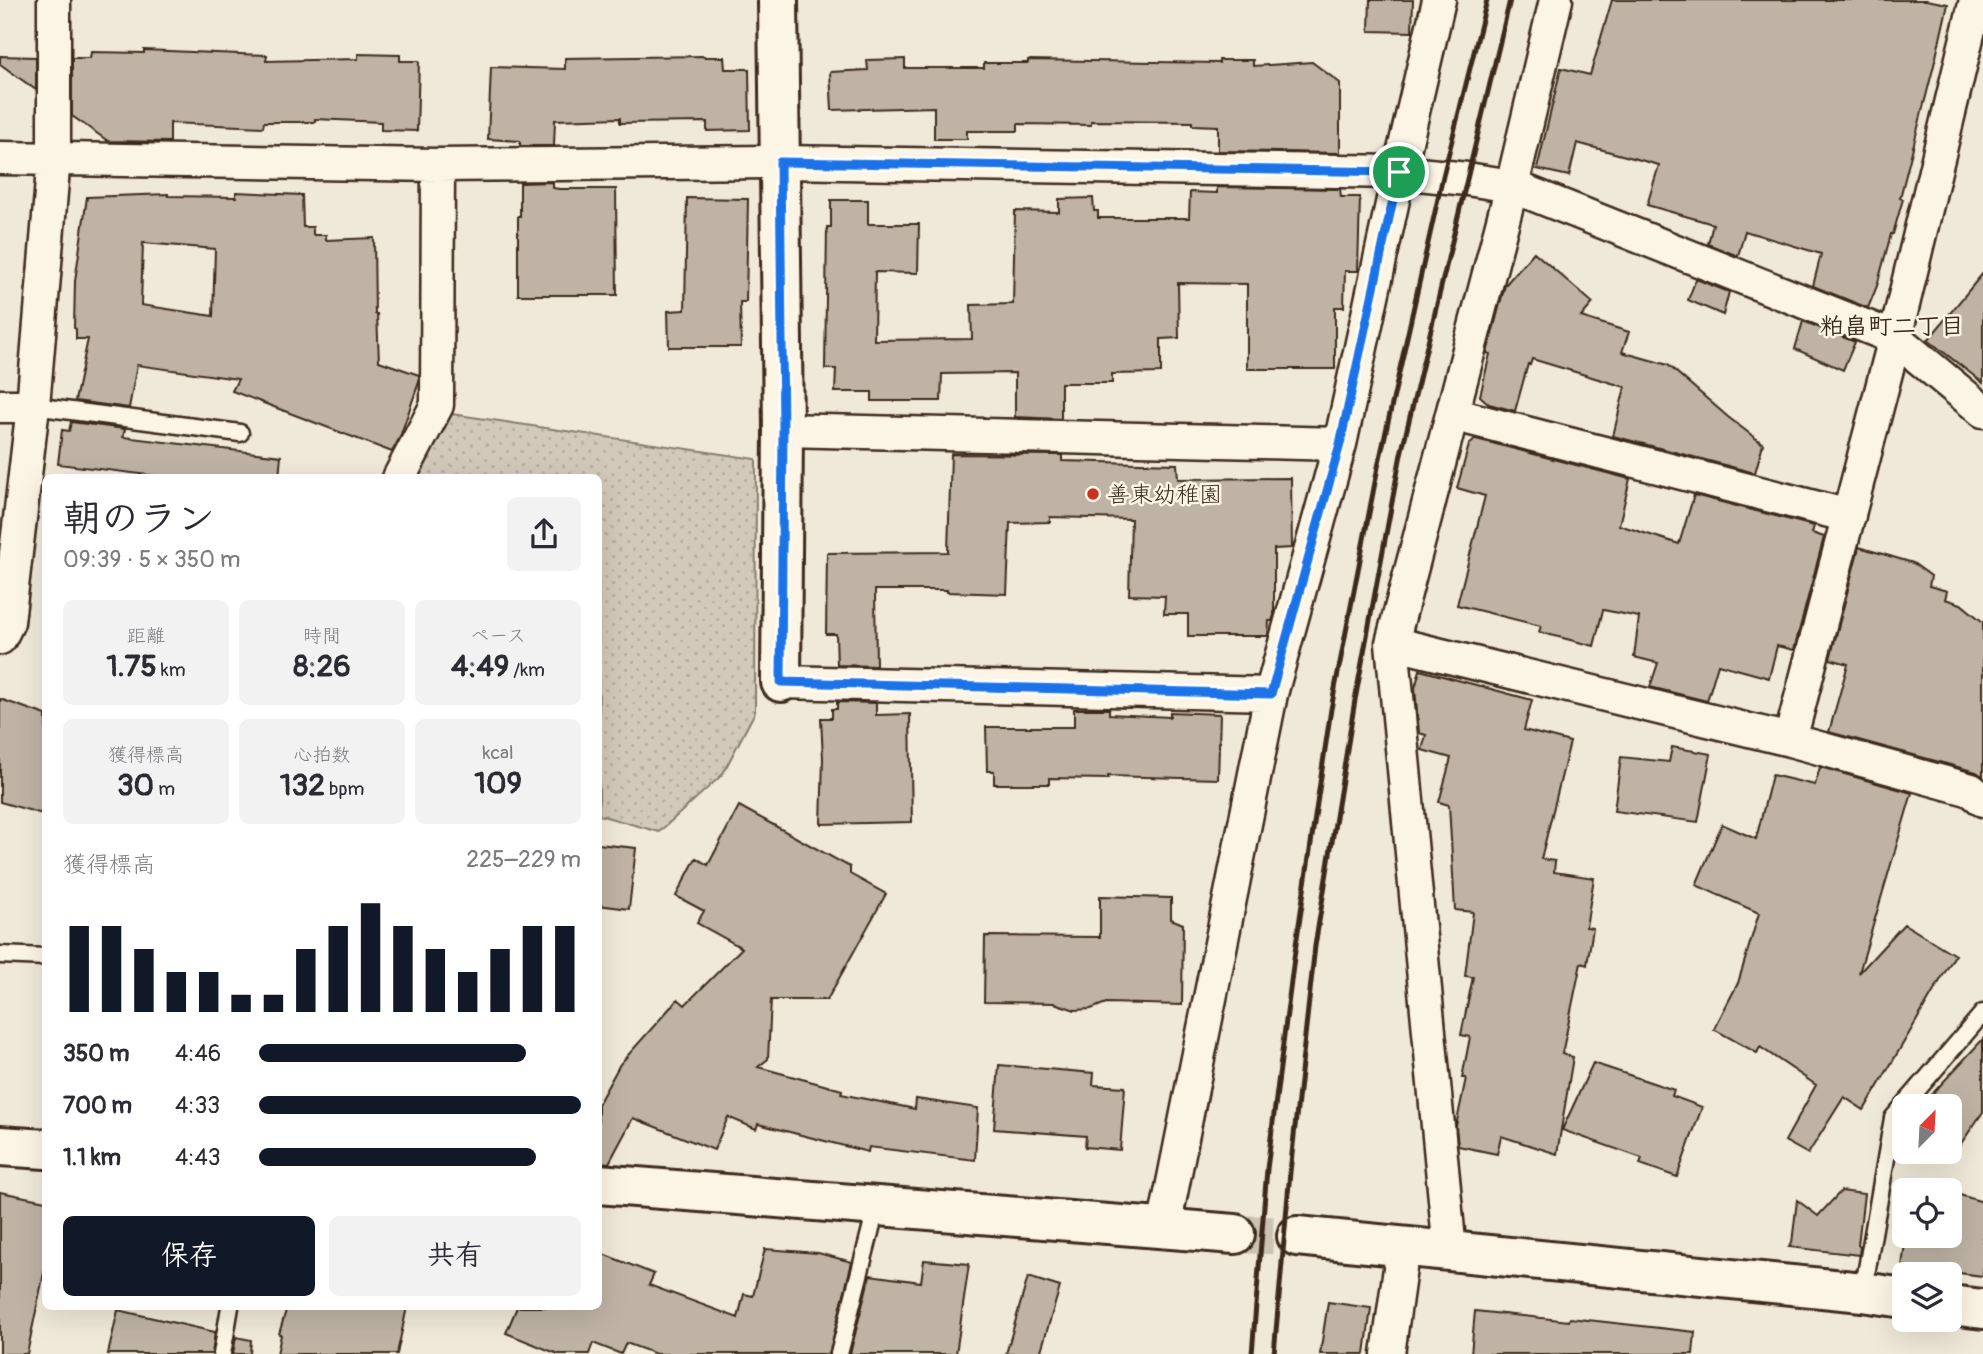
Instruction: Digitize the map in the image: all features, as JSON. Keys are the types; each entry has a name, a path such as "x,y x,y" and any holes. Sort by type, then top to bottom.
{"street":[{"path":"0,638 8,622 33,406 54,157 54,0"},
{"path":"778,0 783,430 781,682 1271,694"},
{"path":"1164,1228 1271,694 1340,444 1439,0"},
{"path":"1450,1252 1392,643 1512,186 1556,0"},
{"path":"1790,740 1895,338 1976,0"},
{"path":"0,158 439,165 780,162 1399,172 1467,179 1512,186 1895,338 1983,411"},
{"path":"401,474 438,405 439,165"},
{"path":"0,406 33,406"},
{"path":"1452,414 1849,516"},
{"path":"783,430 1340,444"},
{"path":"1392,643 1790,740 1971,790 1983,800"},
{"path":"0,1146 42,1149"},
{"path":"602,1184 1235,1234"},
{"path":"1297,1236 1892,1296"},
{"path":"1388,1354 1403,1247"},
{"path":"1962,1307 1983,1310"}],"lane":[{"path":"33,406 240,433"},
{"path":"0,955 42,957"},
{"path":"1863,1292 1893,1118 1983,1013"},
{"path":"839,1354 877,1205"},
{"path":"222,1354 229,1310"}],"shaded area":[{"path":"431,411 756,459 755,712 722,775 659,832 602,816 602,474 419,474"}],"building":[{"path":"1370,0 1413,0 1412,32 1369,31"},
{"path":"1612,0 1926,0 1948,4 1900,198 1903,199 1868,308 1813,286 1821,254 1745,231 1738,256 1708,244 1713,224 1647,205 1659,165 1577,143 1569,176 1537,169 1561,68 1590,75"},
{"path":"144,50 267,55 266,61 358,59 358,54 400,55 400,61 419,61 417,131 381,130 381,122 315,119 315,122 264,122 263,127 170,123 170,142 108,141 72,116 72,58 90,58 91,52 144,53"},
{"path":"0,56 36,57 36,90 0,64"},
{"path":"724,57 725,69 749,69 750,130 707,131 707,122 620,123 620,118 555,120 554,146 520,146 520,141 488,139 491,67 565,69 565,58"},
{"path":"905,59 905,68 984,68 984,63 1028,63 1028,60 1219,63 1219,60 1253,60 1253,66 1312,62 1340,83 1340,153 1218,151 1218,126 1192,125 1192,122 1091,121 1091,125 1018,124 1018,131 967,131 967,139 934,139 934,107 832,110 830,72 868,70 867,60"},
{"path":"553,182 553,188 559,189 616,189 617,295 518,295 520,183"},
{"path":"1217,187 1340,189 1341,197 1360,197 1358,271 1345,271 1344,307 1335,307 1335,369 1247,369 1247,284 1178,283 1179,338 1161,339 1161,373 1112,374 1112,383 1061,383 1061,419 1015,417 1015,373 942,374 941,401 872,401 872,392 835,392 836,369 825,369 827,227 831,227 831,200 868,200 868,224 919,224 918,273 875,272 874,340 972,339 971,305 1013,304 1015,211 1059,212 1059,199 1093,198 1094,211 1098,211 1098,218 1189,218 1190,192 1217,193"},
{"path":"236,192 302,195 303,227 313,227 313,235 326,235 326,240 374,238 379,361 419,375 400,437 392,452 232,391 238,379 137,365 129,408 75,401 88,339 76,339 74,328 75,281 87,197 168,194 236,197","holes":["143,243 215,249 213,316 141,305"]},
{"path":"687,198 748,199 746,302 740,302 741,347 669,347 668,311 685,310"},
{"path":"1534,252 1593,303 1581,317 1629,332 1622,352 1668,365 1763,444 1755,473 1613,436 1625,387 1532,359 1530,365 1528,364 1515,411 1489,404 1480,396 1490,354 1487,353 1505,285"},
{"path":"1983,273 1983,383 1928,340"},
{"path":"1696,279 1729,292 1723,315 1688,300"},
{"path":"1803,321 1855,342 1843,370 1795,349"},
{"path":"71,422 125,429 123,437 281,456 279,474 140,474 58,464 62,430 69,431"},
{"path":"1476,439 1630,479 1619,525 1679,544 1694,495 1814,526 1812,533 1824,537 1794,650 1777,646 1769,678 1718,664 1707,701 1650,687 1658,663 1634,657 1639,617 1603,610 1594,646 1539,632 1541,626 1457,605 1485,496 1457,488 1469,445"},
{"path":"951,454 1062,455 1062,461 1177,464 1178,479 1291,478 1292,548 1274,549 1274,615 1272,621 1269,621 1268,636 1188,636 1188,614 1164,614 1165,596 1129,595 1131,519 1050,517 1050,522 1010,523 1007,594 947,590 875,590 876,666 837,665 836,634 826,634 827,553 948,552"},
{"path":"1859,547 1913,563 1931,576 1929,586 1947,591 1945,599 1961,604 1983,622 1983,776 1829,732 1848,664 1830,659"},
{"path":"1420,670 1532,700 1524,730 1570,742 1541,859 1555,861 1554,872 1594,878 1586,927 1593,928 1587,965 1581,963 1562,1054 1573,1057 1557,1154 1501,1136 1497,1154 1458,1146 1456,1126 1466,1078 1462,1078 1470,1037 1461,1035 1473,977 1465,976 1473,912 1455,910 1449,805 1439,802 1451,758 1422,750 1426,735 1419,733 1415,688"},
{"path":"0,699 42,714 42,814 0,802"},
{"path":"837,702 876,703 876,715 910,714 912,822 821,824 821,718 832,718 832,709 837,709"},
{"path":"1074,709 1109,709 1109,714 1170,717 1170,712 1220,714 1218,779 1108,776 1108,779 1049,778 1049,784 994,784 994,771 987,771 986,727 1074,727"},
{"path":"1672,747 1711,754 1698,822 1614,811 1621,757 1669,762"},
{"path":"1820,767 1912,793 1859,973 1904,924 1955,955 1864,1110 1844,1097 1808,1154 1785,1141 1816,1085 1760,1047 1757,1053 1714,1029 1738,983 1759,913 1696,885 1722,824 1756,839 1772,775 1815,785"},
{"path":"739,806 850,867 850,874 886,894 827,1000 771,1000 768,1059 758,1067 842,1090 841,1094 915,1109 916,1099 978,1108 975,1160 869,1147 868,1152 758,1124 756,1129 728,1117 714,1150 633,1118 609,1163 602,1162 602,1097 620,1064 678,999 685,1005 742,948 697,923 704,911 676,896 696,858 708,865"},
{"path":"602,844 636,848 629,909 602,906"},
{"path":"1100,896 1171,898 1171,919 1183,924 1182,1005 1106,1003 1091,1009 1075,1010 1054,1003 984,1002 985,936 1100,937"},
{"path":"1983,1039 1983,1112 1962,1142 1962,1094 1932,1094"},
{"path":"1593,1063 1674,1090 1672,1096 1702,1107 1677,1177 1640,1164 1642,1158 1562,1130"},
{"path":"999,1065 1094,1073 1093,1085 1125,1087 1120,1150 1085,1147 1086,1136 994,1129"},
{"path":"1841,1191 1864,1194 1859,1255 1789,1247 1792,1243 1797,1200 1818,1216"},
{"path":"0,1192 42,1200 42,1282 27,1354 0,1354"},
{"path":"1962,1196 1983,1202 1983,1276 1962,1273 1962,1262 1903,1262 1904,1248 1962,1248"},
{"path":"765,1249 818,1253 852,1262 829,1354 656,1354 626,1343 621,1354 593,1343 589,1354 558,1354 506,1333 516,1310 602,1310 602,1254 654,1274 649,1285 738,1318 744,1294 753,1296"},
{"path":"924,1260 969,1264 956,1354 850,1354 870,1275 921,1282"},
{"path":"1028,1277 1060,1287 1040,1354 1006,1354"},
{"path":"1328,1302 1371,1308 1365,1354 1320,1354"},
{"path":"118,1310 215,1332 212,1354 108,1354"},
{"path":"286,1310 406,1310 397,1354 277,1354"},
{"path":"1475,1311 1695,1332 1693,1354 1471,1354"},
{"path":"236,1337 251,1340 250,1354 233,1354"}],"tunnel":[{"path":"1235,1234 1297,1236"}],"railway":[{"path":"1252,1354 1267,1169 1294,958 1331,709 1378,467 1443,176 1487,0"},
{"path":"1274,1354 1290,1172 1315,946 1355,700 1401,454 1510,0"}],"place":[{"name":"善東幼稚園","path":"1093,494"}],"district":[{"name":"粕畠町二丁目","path":"1892,326"}],"route":[{"path":"780,162 1399,172 1340,444 1271,694 781,682 783,430 780,162"}]}
